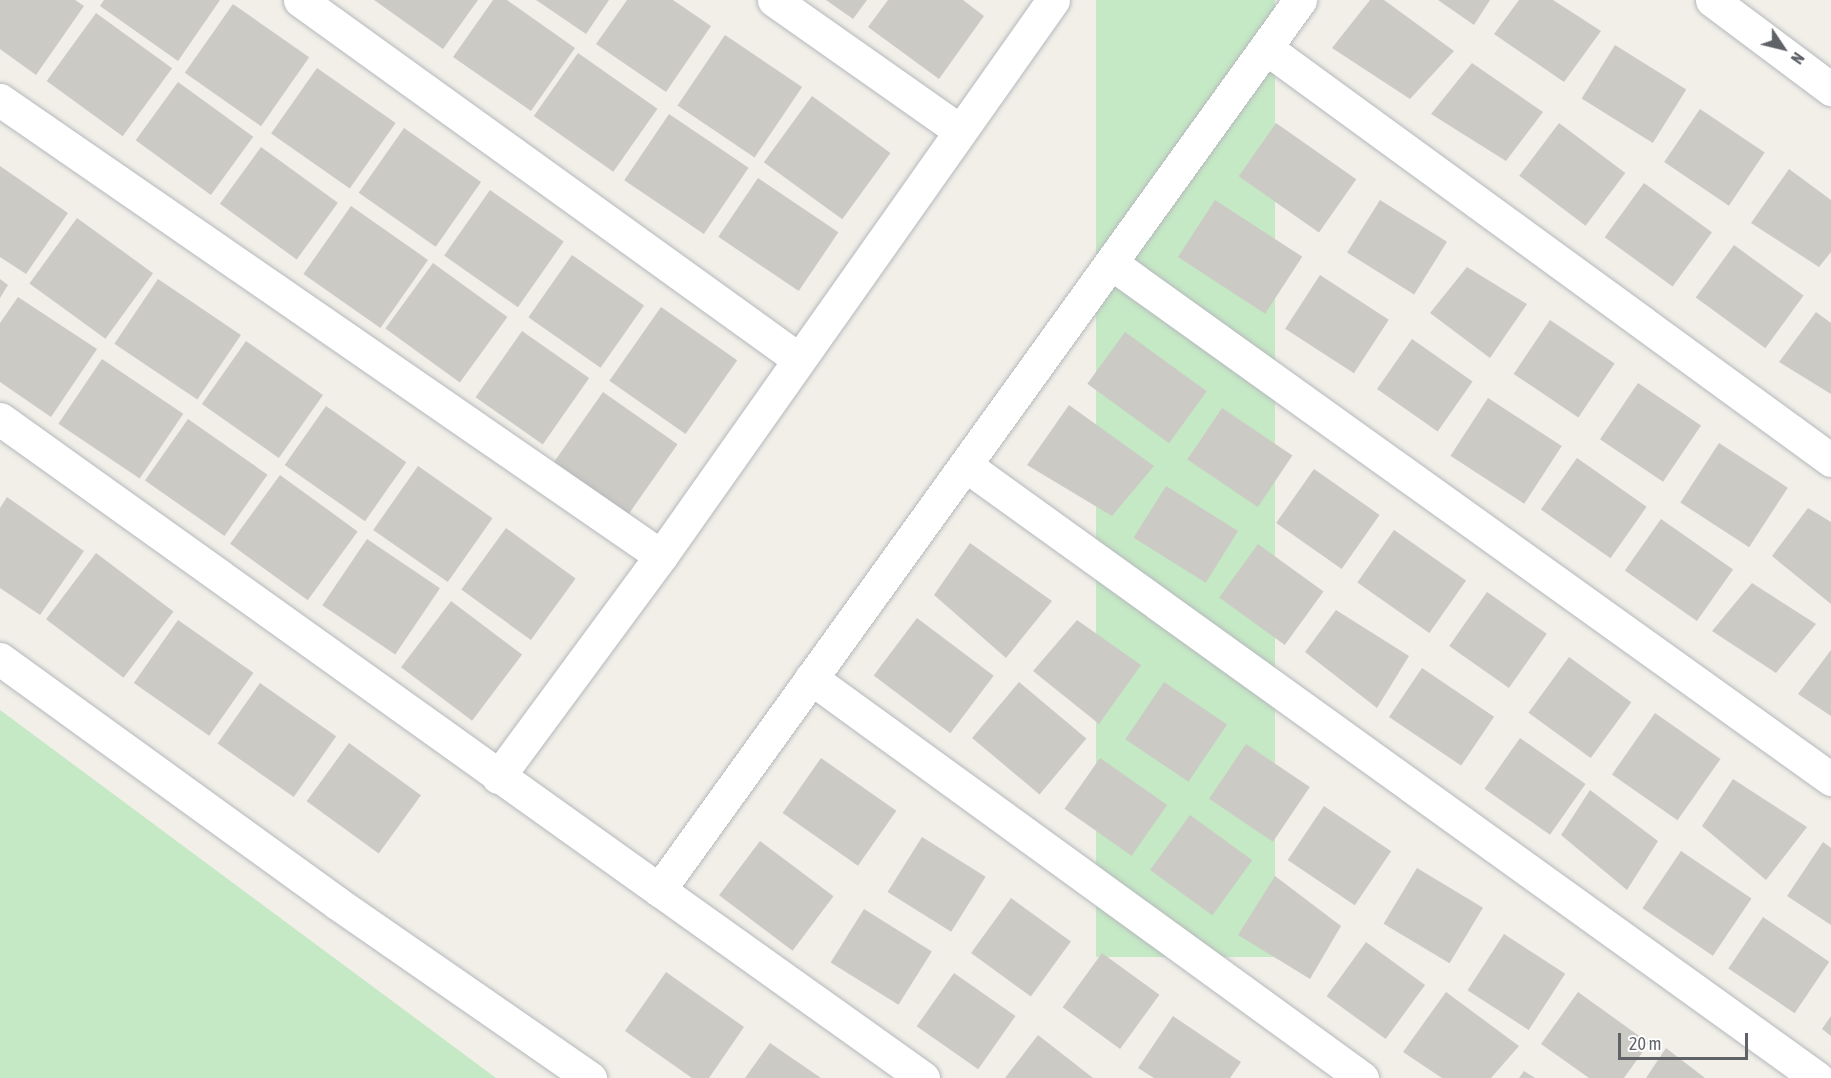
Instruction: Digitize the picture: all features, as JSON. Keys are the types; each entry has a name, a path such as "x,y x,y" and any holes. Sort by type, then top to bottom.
{"street":[{"path":"300,0 797,358"},
{"path":"774,0 959,129"},
{"path":"498,777 661,556 797,358 1053,0"},
{"path":"659,890 1300,0"},
{"path":"1712,0 1831,89"},
{"path":"1266,48 1831,460"},
{"path":"0,100 661,556"},
{"path":"1111,263 1831,779"},
{"path":"0,419 498,777 923,1078"},
{"path":"965,465 1817,1078"},
{"path":"0,659 337,903 590,1078"},
{"path":"811,678 1362,1078"}],"green space":[{"path":"1096,0 1275,0 1275,957 1096,957"},
{"path":"0,710 496,1078 0,1078"}],"building":[{"path":"0,0 75,0 84,6 36,75 0,49"},
{"path":"104,0 220,0 178,61 100,6"},
{"path":"374,0 478,0 443,49"},
{"path":"493,0 507,0 575,48 531,111 453,57"},
{"path":"536,0 609,0 586,34"},
{"path":"627,0 673,0 711,26 666,92 596,44"},
{"path":"826,0 867,0 853,19"},
{"path":"888,0 963,0 984,16 939,79 868,27"},
{"path":"1370,0 1384,0 1454,51 1410,99 1332,48"},
{"path":"1438,0 1490,0 1474,25"},
{"path":"1519,0 1553,0 1601,31 1564,82 1494,34"},
{"path":"233,4 309,57 261,126 185,73"},
{"path":"96,13 172,68 123,136 47,81"},
{"path":"725,35 802,87 755,157 677,105"},
{"path":"1615,45 1686,90 1653,143 1582,98"},
{"path":"578,53 657,109 613,172 534,116"},
{"path":"1472,63 1543,112 1506,161 1431,114"},
{"path":"317,68 396,123 350,189 271,134"},
{"path":"178,82 253,137 211,195 136,140"},
{"path":"812,96 890,153 842,219 764,162"},
{"path":"1700,109 1765,153 1729,206 1664,162"},
{"path":"669,114 749,168 704,234 624,180"},
{"path":"1276,123 1356,179 1319,232 1239,176"},
{"path":"1559,123 1625,173 1586,226 1519,176"},
{"path":"404,128 481,182 436,247 359,193"},
{"path":"261,147 338,203 297,259 220,204"},
{"path":"0,166 68,213 26,274 0,257"},
{"path":"1789,169 1831,200 1831,252 1819,267 1751,223"},
{"path":"758,178 838,232 799,291 718,237"},
{"path":"1644,183 1712,232 1673,287 1605,237"},
{"path":"490,190 564,242 518,307 444,256"},
{"path":"1215,200 1302,257 1265,314 1178,257"},
{"path":"1380,200 1447,242 1414,294 1347,253"},
{"path":"351,206 428,260 380,328 303,274"},
{"path":"77,218 153,273 105,339 29,284"},
{"path":"1734,245 1804,296 1765,348 1696,298"},
{"path":"572,255 644,305 600,368 528,317"},
{"path":"433,263 507,317 460,383 385,329"},
{"path":"1467,267 1527,304 1490,358 1430,313"},
{"path":"1320,275 1389,320 1354,373 1285,329"},
{"path":"0,279 8,285 0,298"},
{"path":"158,279 241,335 197,400 114,344"},
{"path":"18,297 97,349 51,417 0,382 0,323"},
{"path":"661,307 737,360 686,434 609,381"},
{"path":"1816,312 1831,323 1831,394 1779,362"},
{"path":"1550,320 1615,364 1578,418 1514,374"},
{"path":"522,331 589,378 543,444 476,397"},
{"path":"1125,332 1207,391 1169,443 1087,384"},
{"path":"1412,339 1473,381 1438,431 1377,389"},
{"path":"246,341 323,395 279,458 202,404"},
{"path":"102,359 183,414 140,478 58,424"},
{"path":"1638,383 1701,425 1663,482 1600,439"},
{"path":"603,392 678,444 629,514 554,462"},
{"path":"1488,398 1562,446 1524,504 1450,456"},
{"path":"1069,405 1154,466 1112,516 1027,465"},
{"path":"326,406 406,462 365,521 285,465"},
{"path":"1222,408 1292,456 1258,507 1187,459"},
{"path":"188,419 267,475 224,536 145,480"},
{"path":"1719,443 1788,488 1749,547 1680,503"},
{"path":"1577,458 1647,507 1610,558 1541,510"},
{"path":"418,466 493,518 448,582 373,530"},
{"path":"1314,469 1380,515 1342,569 1276,523"},
{"path":"280,475 358,531 308,600 230,544"},
{"path":"1166,486 1238,531 1206,583 1134,538"},
{"path":"7,497 84,551 40,615 0,588 0,508"},
{"path":"1808,508 1831,522 1831,604 1772,556"},
{"path":"1661,519 1733,569 1697,621 1625,571"},
{"path":"506,528 576,579 531,640 461,589"},
{"path":"1394,530 1466,580 1429,633 1357,582"},
{"path":"367,539 440,588 395,655 322,605"},
{"path":"970,543 1052,601 1006,658 934,595"},
{"path":"1258,544 1324,592 1285,645 1219,597"},
{"path":"96,553 173,611 124,678 46,619"},
{"path":"1752,583 1816,624 1776,673 1712,631"},
{"path":"1487,592 1547,634 1509,688 1449,646"},
{"path":"451,601 522,655 472,721 401,667"},
{"path":"1336,610 1409,656 1377,708 1305,652"},
{"path":"917,618 994,676 950,733 874,676"},
{"path":"178,620 253,673 209,736 134,683"},
{"path":"1077,620 1141,665 1099,724 1033,671"},
{"path":"1831,650 1831,716 1798,694"},
{"path":"1569,657 1631,702 1591,758 1528,713"},
{"path":"1422,668 1494,717 1461,766 1389,717"},
{"path":"1019,682 1086,739 1039,794 972,738"},
{"path":"1164,682 1227,724 1188,782 1125,739"},
{"path":"260,683 336,736 294,797 218,744"},
{"path":"1655,713 1721,759 1678,820 1612,774"},
{"path":"1520,738 1586,784 1550,835 1484,789"},
{"path":"349,743 421,795 379,854 307,801"},
{"path":"1246,744 1310,787 1273,842 1209,799"},
{"path":"821,758 896,811 858,866 783,813"},
{"path":"1100,758 1167,805 1132,856 1064,809"},
{"path":"1733,779 1807,827 1766,880 1702,826"},
{"path":"1590,790 1658,841 1627,890 1561,835"},
{"path":"1324,806 1391,851 1355,905 1288,860"},
{"path":"1190,815 1252,860 1212,915 1150,870"},
{"path":"922,837 986,877 951,932 888,892"},
{"path":"760,841 833,896 793,951 719,895"},
{"path":"1823,842 1831,848 1831,925 1787,896"},
{"path":"1681,851 1751,899 1713,956 1642,908"},
{"path":"1417,868 1483,908 1450,963 1384,924"},
{"path":"1275,876 1341,926 1310,979 1238,935"},
{"path":"1011,898 1071,941 1031,997 971,953"},
{"path":"864,909 932,951 898,1005 831,962"},
{"path":"1763,917 1829,962 1795,1013 1728,968"},
{"path":"1504,934 1565,974 1529,1030 1468,990"},
{"path":"1366,942 1425,985 1386,1039 1327,996"},
{"path":"1102,953 1159,995 1120,1049 1063,1007"},
{"path":"666,972 744,1027 709,1078 692,1078 625,1031"},
{"path":"954,973 1015,1016 978,1069 917,1026"},
{"path":"1446,992 1519,1046 1491,1078 1442,1078 1403,1052"},
{"path":"1578,992 1649,1043 1624,1078 1589,1078 1541,1044"},
{"path":"1173,1016 1241,1062 1230,1078 1154,1078 1138,1068"},
{"path":"1831,1016 1831,1036 1822,1029"},
{"path":"1038,1035 1093,1078 1005,1078"},
{"path":"770,1043 821,1078 745,1078"},
{"path":"1666,1048 1705,1078 1646,1078"},
{"path":"1524,1071 1535,1078 1519,1078"}]}
